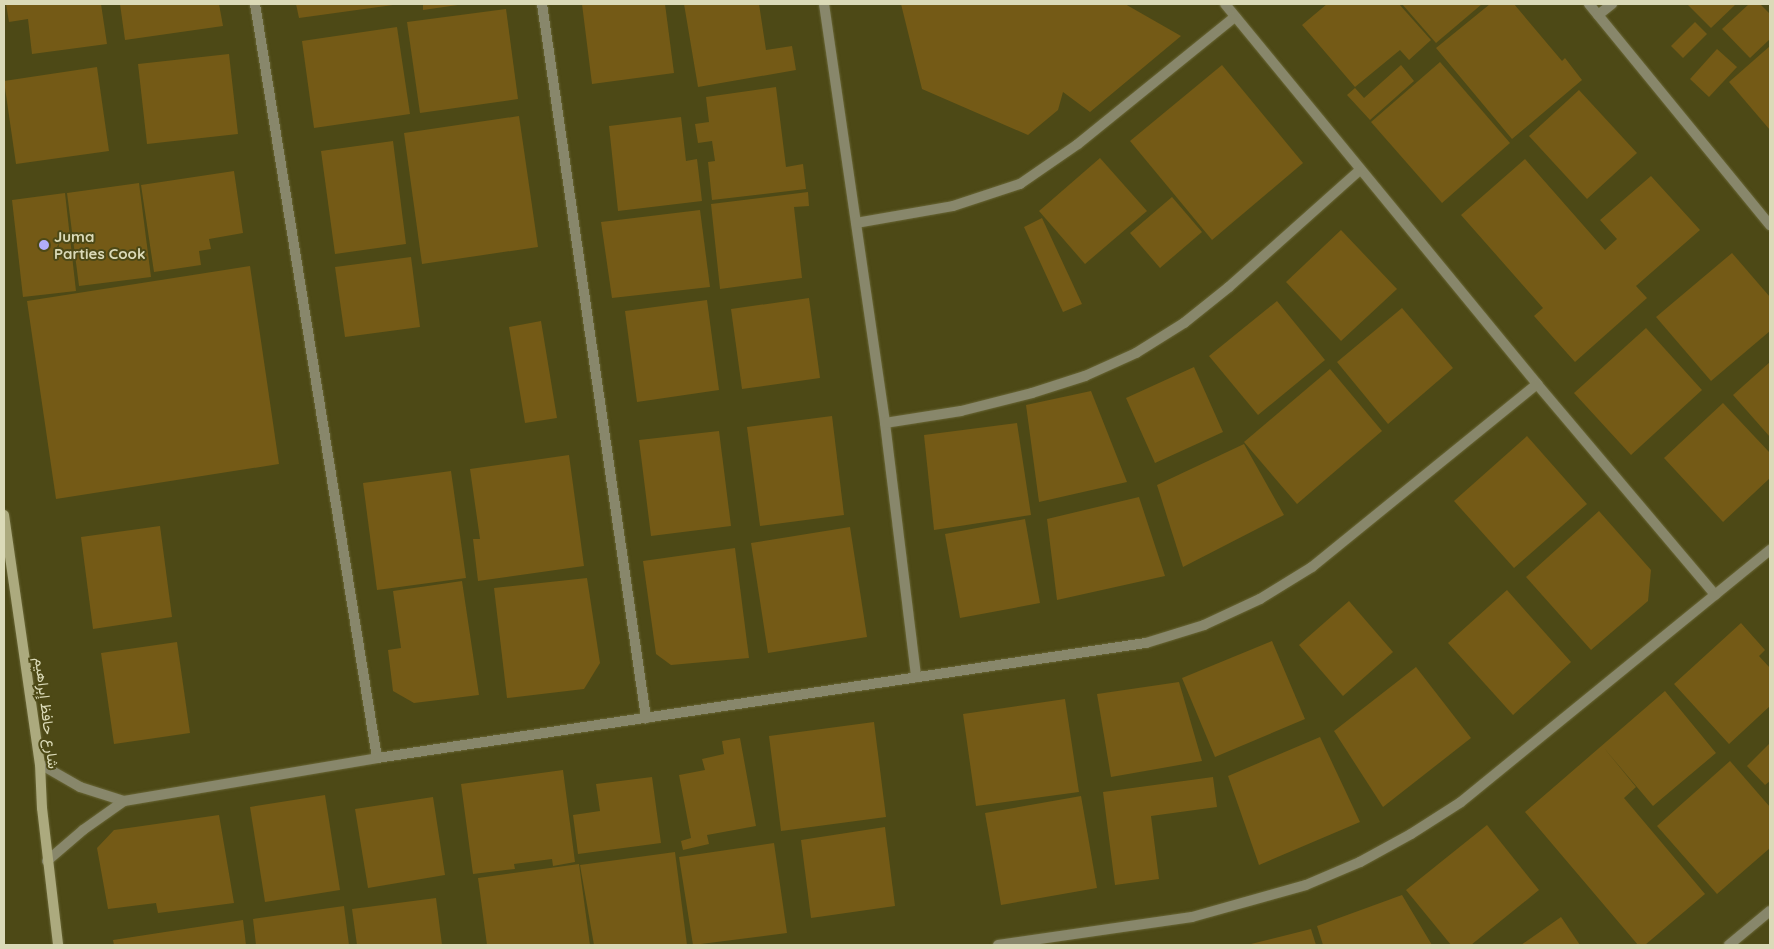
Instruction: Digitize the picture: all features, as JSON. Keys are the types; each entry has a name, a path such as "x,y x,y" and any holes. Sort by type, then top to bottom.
{"street":[{"path":"255,4 377,758"},
{"path":"542,4 646,718"},
{"path":"824,4 885,423 916,677"},
{"path":"1225,4 1537,384 1715,595"},
{"path":"1589,4 1770,224"},
{"path":"1598,15 1612,4"},
{"path":"856,223 954,206 988,197 1020,184 1078,144 1235,17"},
{"path":"885,423 961,411 1032,393 1085,376 1136,353 1184,323 1229,287 1360,170"},
{"path":"47,861 83,830 124,801 377,758 1146,643 1204,625 1260,599 1312,567 1537,384"},
{"name":"شارع حافظ إبراهيم","path":"4,515 40,764 47,861 58,945"},
{"path":"998,945 1211,912 1306,885 1360,862 1411,834 1461,802 1770,550"},
{"path":"40,764 80,787 124,801"},
{"path":"1729,945 1770,911"}],"building":[{"path":"6,4 101,4 107,44 32,54 28,19 9,22"},
{"path":"120,4 219,4 223,26 125,40"},
{"path":"296,4 393,4 393,5 299,18"},
{"path":"423,4 458,4 458,5 423,10"},
{"path":"582,4 665,4 674,73 592,84"},
{"path":"684,4 759,4 766,50 792,46 796,70 698,87"},
{"path":"901,4 1125,4 1181,36 1090,112 1063,92 1058,110 1028,135 922,89"},
{"path":"1327,4 1399,4 1431,40 1409,60 1400,50 1355,87 1302,25"},
{"path":"1402,4 1482,4 1436,43"},
{"path":"1490,4 1514,4 1562,61 1565,58 1582,80 1512,139 1436,48"},
{"path":"1687,4 1736,4 1711,28"},
{"path":"1749,4 1760,4 1770,14 1770,39 1750,58 1722,29"},
{"path":"506,9 518,99 420,113 407,22"},
{"path":"1695,22 1707,34 1683,58 1671,46"},
{"path":"397,27 410,114 314,128 302,41"},
{"path":"1770,46 1770,130 1729,82"},
{"path":"1717,49 1737,67 1709,97 1690,79"},
{"path":"229,54 238,134 147,144 138,64"},
{"path":"1440,62 1510,143 1442,203 1371,122"},
{"path":"1222,65 1303,163 1212,240 1130,141"},
{"path":"1401,65 1414,81 1370,120 1347,95 1355,88 1364,98"},
{"path":"97,67 109,151 16,164 4,81"},
{"path":"776,87 786,167 803,164 806,189 712,200 708,162 715,161 712,141 698,143 695,124 709,122 706,97"},
{"path":"1579,90 1637,153 1587,199 1529,136"},
{"path":"519,116 538,247 422,264 404,133"},
{"path":"681,117 686,161 697,159 702,201 618,211 609,126"},
{"path":"393,141 406,244 335,254 321,151"},
{"path":"1100,158 1147,211 1085,264 1039,211"},
{"path":"1525,159 1605,250 1617,239 1600,220 1651,176 1700,230 1636,286 1647,298 1575,362 1534,316 1543,308 1461,215"},
{"path":"234,171 243,233 209,239 211,249 199,251 201,265 154,272 141,185"},
{"path":"139,183 151,277 79,286 67,193"},
{"path":"808,192 809,206 794,207 802,278 720,289 711,204"},
{"name":"Juma Parties Cook","path":"65,193 76,291 23,297 12,200"},
{"path":"1172,197 1202,232 1160,268 1130,233"},
{"path":"700,210 710,287 612,298 601,222"},
{"path":"1042,218 1082,304 1063,312 1024,227"},
{"path":"1341,230 1397,289 1341,341 1286,282"},
{"path":"1732,253 1770,297 1770,331 1711,381 1656,317"},
{"path":"411,257 420,327 345,337 335,267"},
{"path":"250,266 279,464 56,499 27,301"},
{"path":"809,298 820,378 742,389 731,309"},
{"path":"707,300 719,390 637,402 625,311"},
{"path":"1277,301 1325,360 1258,415 1209,356"},
{"path":"1402,308 1453,368 1388,424 1337,362"},
{"path":"541,321 557,418 525,423 509,327"},
{"path":"1646,328 1702,390 1631,455 1574,393"},
{"path":"1770,362 1770,437 1733,395"},
{"path":"1194,367 1223,432 1155,463 1126,398"},
{"path":"1330,369 1382,431 1297,504 1244,442"},
{"path":"1091,391 1127,482 1039,502 1026,405"},
{"path":"1723,403 1770,453 1770,478 1723,522 1664,458"},
{"path":"832,416 844,515 760,526 747,427"},
{"path":"1017,423 1031,515 934,530 924,435"},
{"path":"719,431 731,526 651,536 639,440"},
{"path":"1527,436 1587,504 1514,568 1454,501"},
{"path":"1244,444 1284,515 1183,567 1157,485"},
{"path":"569,455 584,566 478,581 473,539 480,539 470,469"},
{"path":"451,471 466,578 377,590 363,483"},
{"path":"1139,497 1165,576 1057,600 1047,519"},
{"path":"1599,511 1651,570 1648,601 1591,650 1526,577"},
{"path":"1025,519 1040,603 960,618 945,534"},
{"path":"160,526 172,617 93,629 81,537"},
{"path":"850,527 867,637 768,653 751,543"},
{"path":"735,548 749,658 671,665 656,654 643,561"},
{"path":"587,578 600,663 584,689 507,698 494,588"},
{"path":"462,581 479,695 414,703 393,691 388,650 401,648 393,591"},
{"path":"1507,590 1571,662 1513,715 1448,643"},
{"path":"1349,601 1393,652 1343,696 1299,645"},
{"path":"1741,623 1765,650 1759,656 1770,668 1770,706 1729,744 1674,684"},
{"path":"1272,641 1305,719 1215,757 1182,678"},
{"path":"177,642 190,733 114,744 101,653"},
{"path":"1416,667 1471,738 1383,807 1334,731"},
{"path":"1179,682 1202,761 1111,777 1097,694"},
{"path":"1665,691 1716,753 1653,806 1604,748 1636,787 1624,798 1705,894 1645,945 1638,945 1525,812"},
{"path":"1065,699 1079,792 976,806 963,714"},
{"path":"874,722 886,817 781,831 769,736"},
{"path":"1320,737 1360,822 1259,865 1228,776"},
{"path":"740,738 756,826 707,835 709,844 683,850 681,841 691,838 679,775 705,770 702,759 724,754 722,741"},
{"path":"1770,743 1770,781 1765,785 1747,766"},
{"path":"1730,761 1770,807 1770,848 1717,894 1657,826"},
{"path":"563,770 575,862 553,866 552,859 514,864 515,869 473,874 461,784"},
{"path":"652,777 661,843 578,854 573,815 600,811 596,784"},
{"path":"1213,777 1217,807 1151,816 1159,879 1115,885 1103,792"},
{"path":"325,795 340,890 265,902 250,807"},
{"path":"1081,796 1097,888 1001,905 985,813"},
{"path":"433,797 445,875 368,888 355,809"},
{"path":"219,815 234,903 158,913 156,903 108,909 97,848 114,830"},
{"path":"1487,825 1539,890 1471,945 1451,945 1406,890"},
{"path":"885,827 895,906 811,918 801,840"},
{"path":"774,843 787,933 693,945 679,857"},
{"path":"675,852 687,945 594,945 580,865"},
{"path":"579,864 590,945 487,945 478,878"},
{"path":"1402,895 1432,945 1323,945 1317,926"},
{"path":"436,898 442,945 357,945 352,909"},
{"path":"344,906 349,945 256,945 253,919"},
{"path":"1561,917 1580,945 1521,945"},
{"path":"243,920 246,945 114,945 113,940"},
{"path":"1311,929 1316,945 1247,945"}],"place":[{"name":"Juma Parties Cook","path":"44,245"}]}
